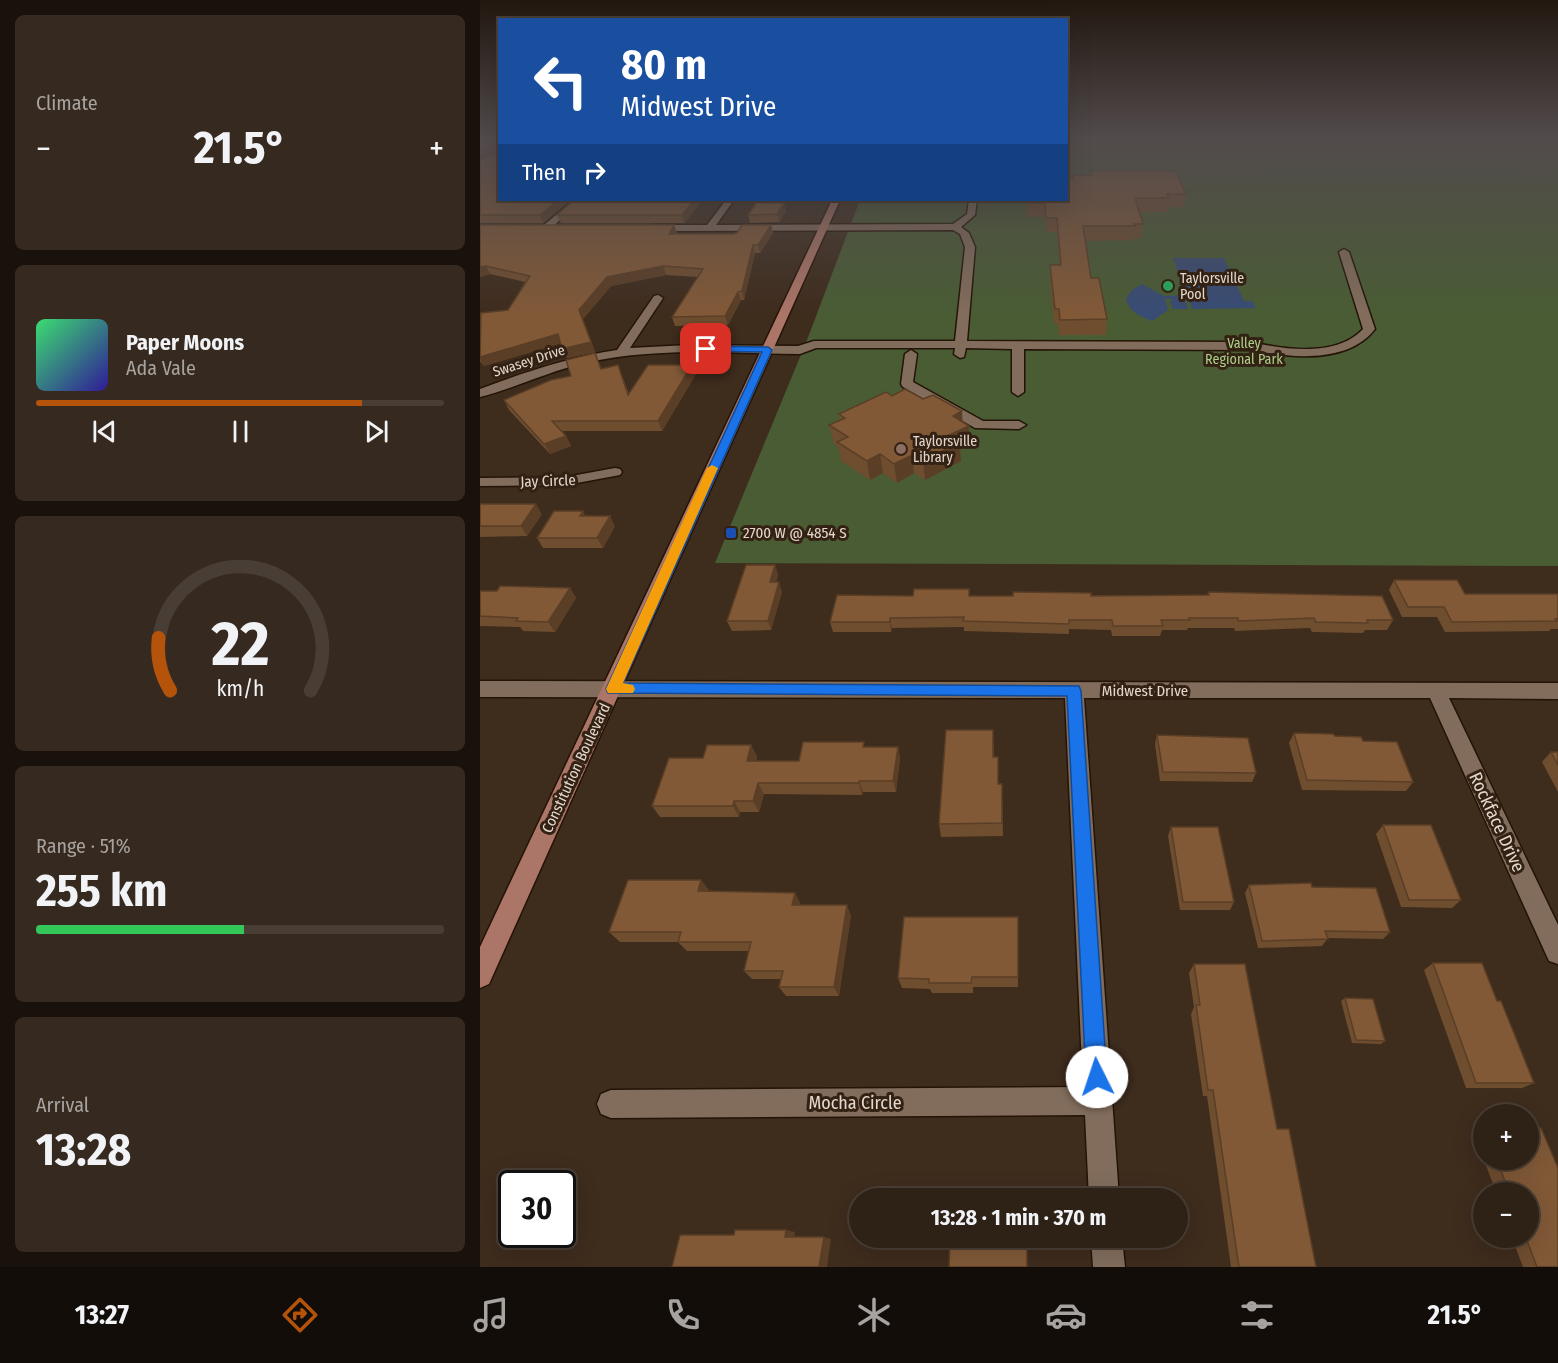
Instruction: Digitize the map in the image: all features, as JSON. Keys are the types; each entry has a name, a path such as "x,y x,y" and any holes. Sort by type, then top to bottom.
{"main road":[{"name":"Constitution Boulevard","path":"480,975 836,201"}],"street":[{"path":"546,228 577,201"},
{"path":"709,228 729,201"},
{"path":"639,228 929,230 955,227 971,215 973,201"},
{"path":"929,230 932,214"},
{"path":"955,227 964,233 969,247 960,349"},
{"path":"535,228 557,228"},
{"path":"800,350 814,344 1257,354 1267,350 1337,349 1355,342 1366,334 1369,325 1344,252"},
{"path":"621,352 658,298"},
{"name":"Swasey Drive","path":"480,393 555,367 621,352 674,349 800,350"},
{"path":"800,350 811,354 911,354 960,349"},
{"path":"1018,349 1018,392"},
{"path":"1283,350 1290,364"},
{"path":"911,354 907,384 980,425 1019,425"},
{"name":"Jay Circle","path":"480,482 566,482 615,472"},
{"name":"Midwest Drive","path":"480,689 1558,691"},
{"path":"1074,691 1103,1188"},
{"name":"Rockface Drive","path":"1436,691 1558,952"},
{"name":"Mocha Circle","path":"611,1104 1098,1101"},
{"path":"1107,1248 1108,1267"}],"green space":[{"name":"Valley Regional Park","path":"1068,196 1558,196 1558,566 715,563 807,340 860,201 1068,201"}],"water":[{"path":"1173,258 1224,258 1244,301 1252,301 1256,308 1192,309 1189,300 1185,299 1188,309 1173,309 1170,301 1174,299 1165,299 1168,310 1152,321 1136,313 1126,299 1132,290 1142,284 1164,296 1187,295"}],"building":[{"path":"480,196 498,196 498,201 557,201 540,215 480,215"},
{"path":"1068,196 1168,196 1169,198 1135,198 1143,224 1083,226 1091,278 1099,278 1107,319 1060,320 1059,309 1055,309 1050,265 1061,265 1057,218 1046,218 1045,203 1027,203 1028,201 1068,201"},
{"path":"573,201 693,201 682,215 557,215"},
{"path":"757,201 784,203 777,214 748,215"},
{"path":"480,225 674,225 669,234 732,234 737,233 742,225 771,225 758,245 753,245 742,291 738,292 725,316 672,317 703,269 663,266 607,277 579,310 591,342 562,349 558,334 480,357 481,313 508,310 530,276 486,266 480,267"},
{"path":"595,353 601,369 618,365 628,395 648,365 692,365 658,421 552,421 566,436 544,444 504,400 551,380 571,376 566,360"},
{"name":"Taylorsville Library","path":"905,389 923,399 933,395 962,411 953,416 969,426 949,435 960,442 923,461 912,455 894,464 880,454 867,461 837,442 848,437 829,425 845,418 839,414 886,392 892,396"},
{"path":"480,504 536,504 521,526 480,526"},
{"path":"554,511 583,511 580,516 610,516 597,538 537,538"},
{"path":"746,565 775,565 770,582 779,582 768,621 727,621"},
{"path":"1394,580 1457,580 1465,594 1558,594 1558,619 1555,619 1557,621 1452,622 1444,607 1408,607"},
{"path":"500,586 570,588 548,622 516,621 518,618 480,616 480,591 497,591"},
{"path":"914,589 969,589 969,596 1013,596 1013,592 1091,593 1091,596 1209,595 1208,592 1382,596 1393,620 1367,620 1368,623 1316,622 1314,618 1238,621 1238,618 1189,618 1190,620 1161,620 1163,626 1113,626 1112,620 1069,620 1069,624 963,621 964,617 890,618 890,622 830,622 837,595 913,596"},
{"path":"946,730 993,730 993,757 998,757 998,784 1002,784 1002,823 939,824"},
{"path":"1294,733 1333,734 1361,737 1363,741 1397,742 1413,782 1307,780"},
{"path":"1157,735 1248,738 1256,773 1163,772"},
{"path":"803,742 864,742 863,747 898,747 893,781 758,783 753,801 734,801 733,806 652,806 669,758 703,758 707,745 751,745 747,761 799,761"},
{"path":"1551,752 1558,752 1558,765"},
{"path":"1383,825 1431,825 1461,900 1409,900"},
{"path":"1171,827 1218,827 1234,902 1183,902"},
{"path":"628,880 701,880 698,891 795,893 792,905 847,905 834,987 779,987 783,971 744,971 751,942 678,942 681,932 609,932"},
{"path":"1311,883 1312,887 1376,888 1390,932 1325,931 1328,939 1262,941 1249,885"},
{"path":"904,917 1018,917 1018,977 972,977 971,983 929,983 929,979 898,978"},
{"path":"1433,963 1482,963 1497,1001 1501,1001 1534,1083 1476,1083"},
{"path":"1194,964 1245,964 1277,1129 1289,1129 1316,1267 1239,1267 1213,1090 1208,1090 1196,1005 1200,1005"},
{"path":"1345,998 1373,999 1385,1041 1356,1040"},
{"path":"1539,1128 1541,1128 1558,1168 1558,1267 1537,1267 1530,1248 1539,1248 1539,1182 1505,1182 1501,1170 1539,1170"},
{"path":"735,1230 786,1230 785,1237 824,1237 819,1267 672,1267 680,1235 734,1235"},
{"path":"950,1248 1027,1248 1027,1267 949,1267"}],"slow traffic":[{"path":"628,689 613,689 712,468"}],"place":[{"name":"Taylorsville Pool","path":"1168,286"},
{"name":"Taylorsville Library","path":"901,449"},
{"name":"2700 W @ 4854 S","path":"731,533"}],"route":[{"path":"706,349 768,350 613,689 1074,691 1097,1077"}]}
